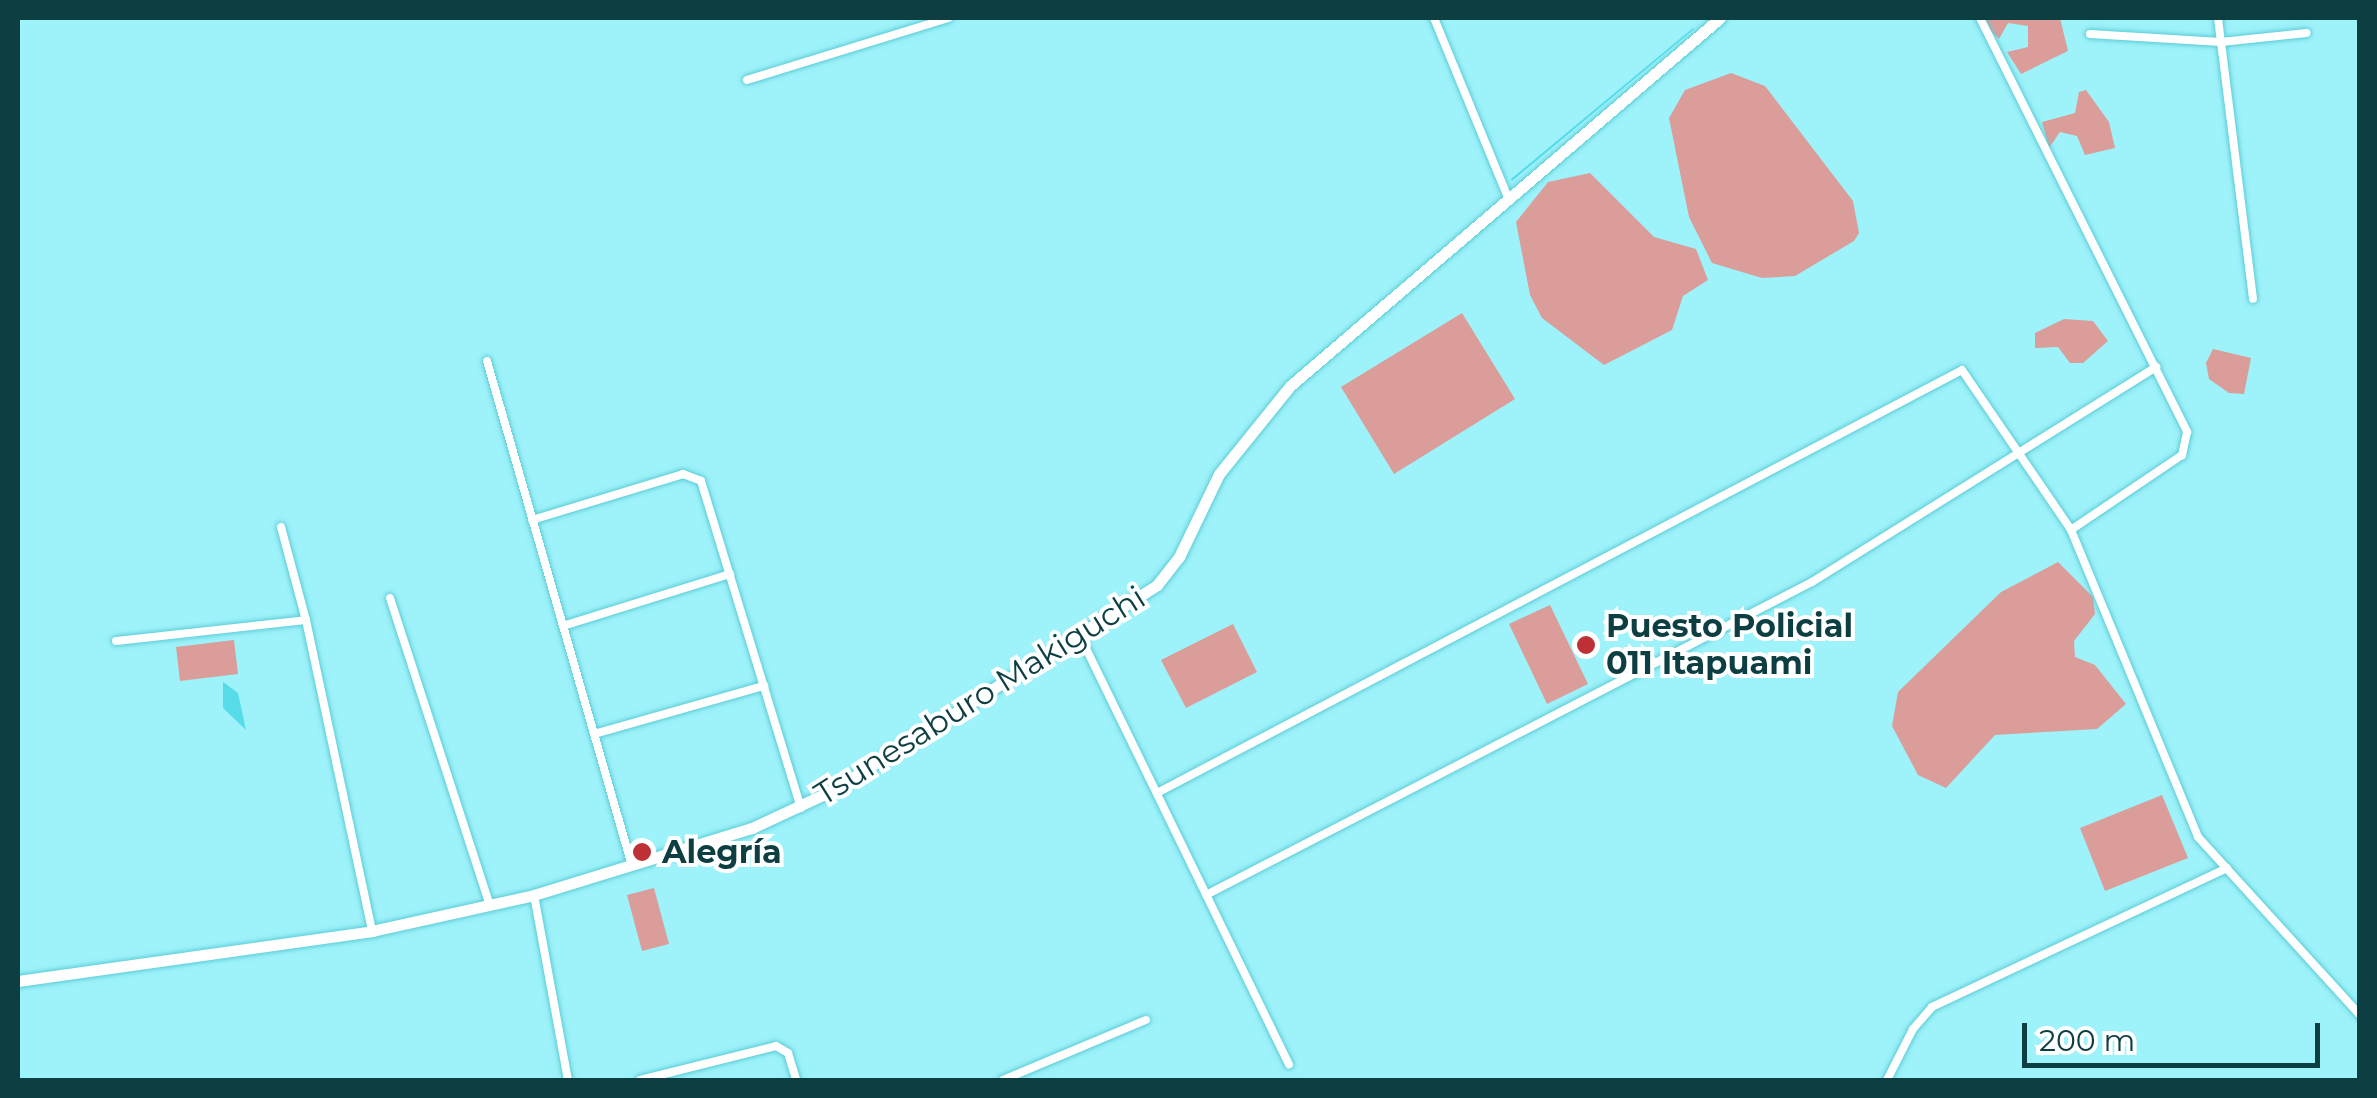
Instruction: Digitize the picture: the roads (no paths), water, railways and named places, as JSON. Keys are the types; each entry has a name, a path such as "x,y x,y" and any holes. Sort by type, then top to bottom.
{"street":[{"path":"746,80 949,18"},
{"path":"1434,18 1507,195"},
{"name":"Tsunesaburo Makiguchi","path":"18,981 372,931 490,905 632,866 801,808 1166,576 1220,474 1290,386 1507,195 1720,18"},
{"path":"1980,18 2185,424 2188,445 2071,530"},
{"path":"2127,18 2131,32"},
{"path":"2218,18 2252,299"},
{"path":"2090,34 2131,32 2221,42 2307,33"},
{"path":"487,361 632,866"},
{"path":"1206,895 1812,582 2156,367"},
{"path":"1157,792 1962,370 2071,530 2188,821 2360,1016"},
{"path":"532,520 682,474 694,476 705,489 801,808"},
{"path":"281,527 306,620 372,931"},
{"path":"563,626 730,574"},
{"path":"390,598 490,905"},
{"path":"116,641 306,620"},
{"path":"1079,634 1290,1064"},
{"path":"594,734 764,686"},
{"path":"1887,1080 1913,1028 1932,1007 2227,868"},
{"path":"534,895 568,1080"},
{"path":"1003,1080 1146,1020"},
{"path":"640,1080 680,1076 782,1046 796,1080"}],"water":[{"path":"1694,29 1512,181 1511,179"},
{"path":"223,682 238,693 246,730 223,708"}],"place":[{"name":"Puesto Policial 011 Itapuami","path":"1586,645"},
{"name":"Alegría","path":"642,852"}]}
